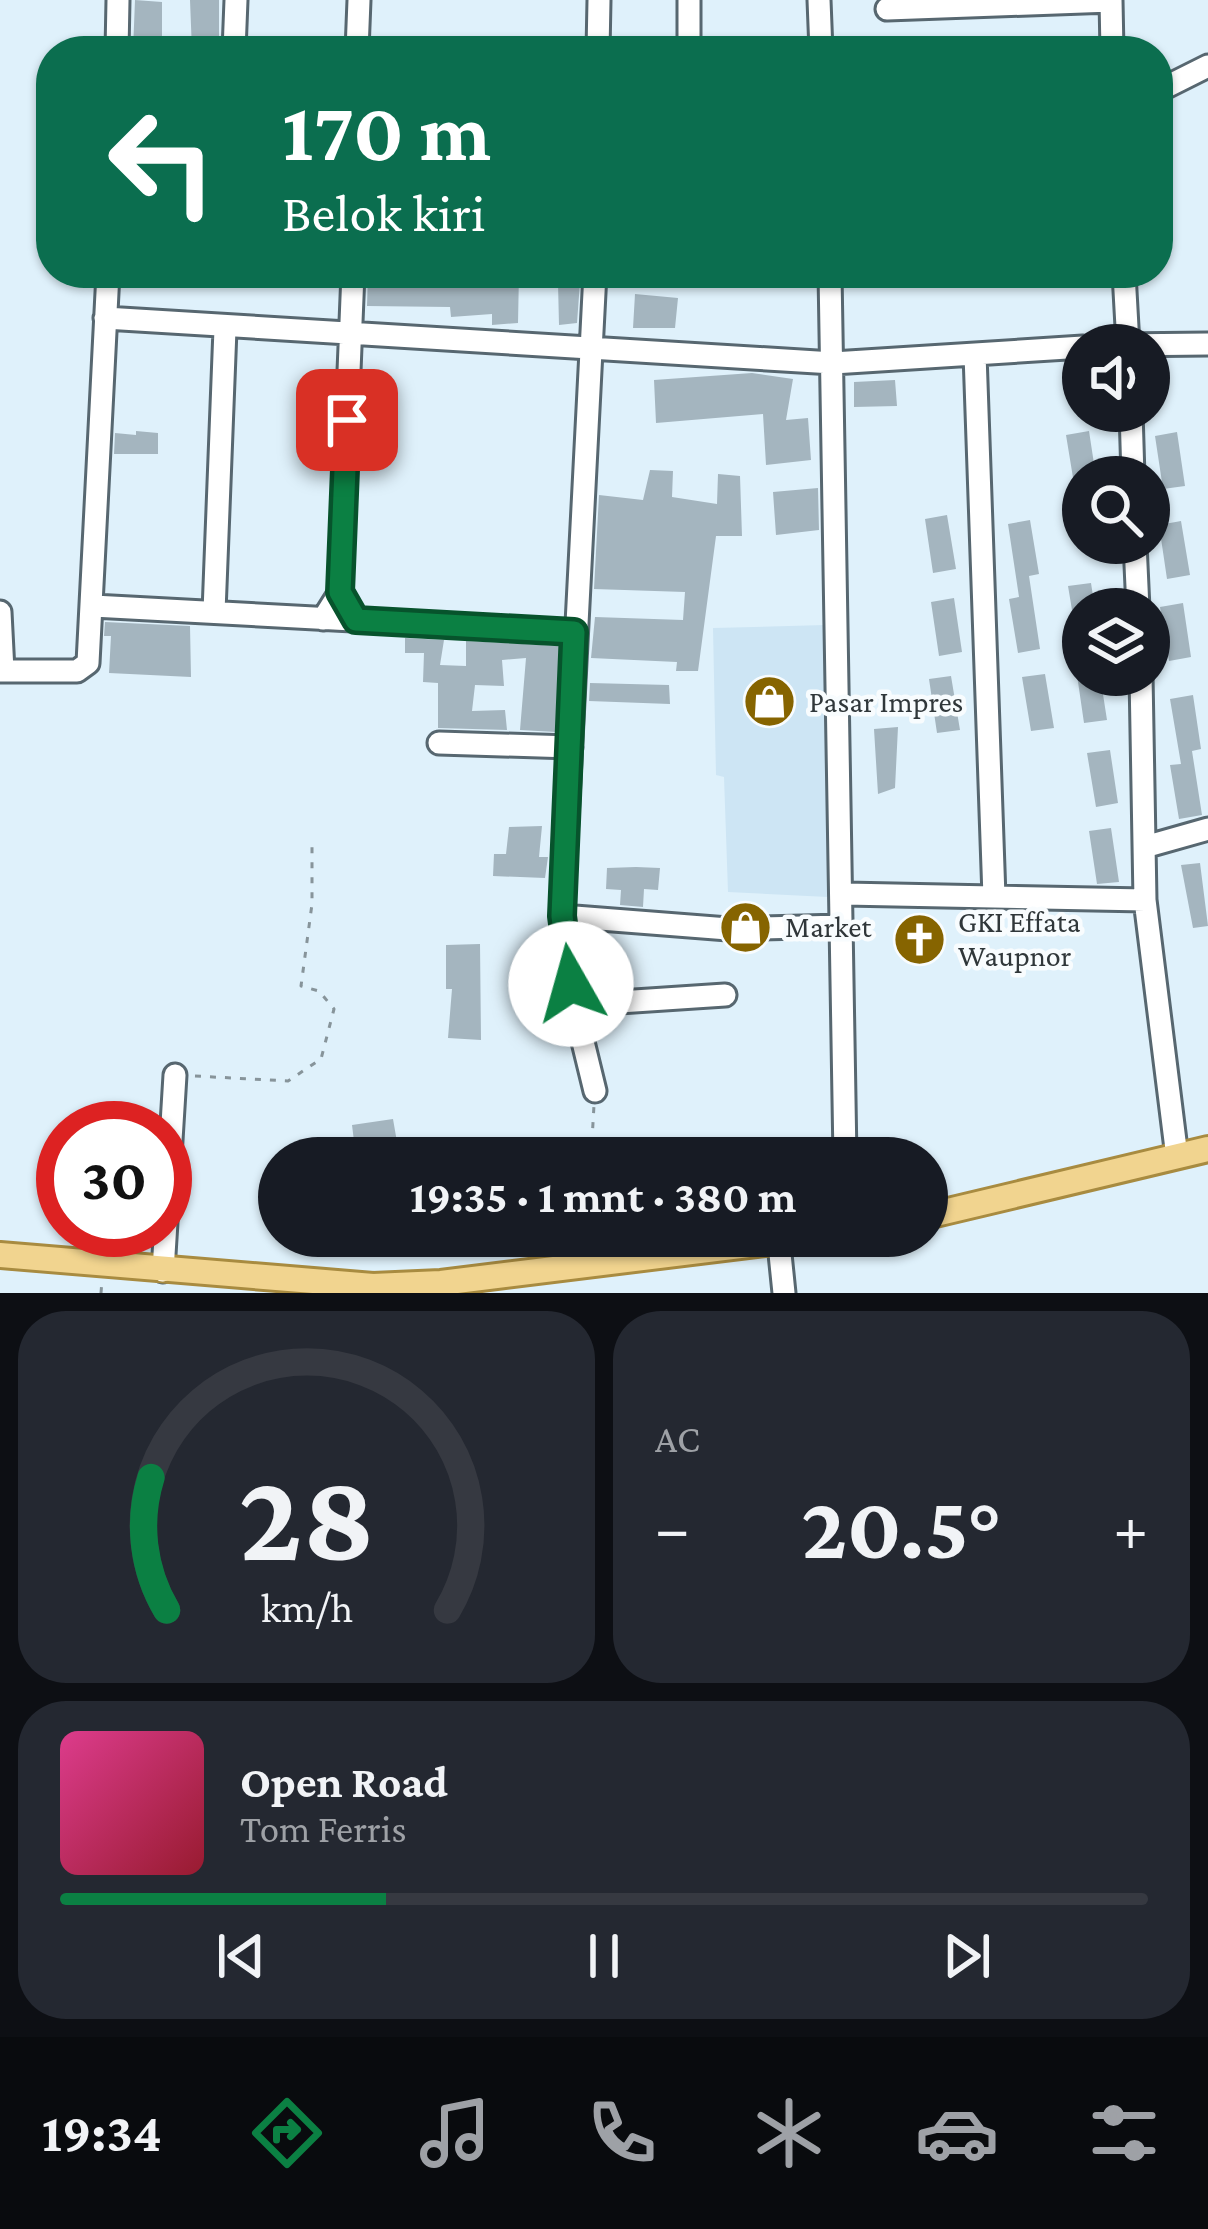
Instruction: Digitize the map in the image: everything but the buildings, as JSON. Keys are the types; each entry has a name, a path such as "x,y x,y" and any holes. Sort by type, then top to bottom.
{"main road":[{"path":"948,1211 1208,1149"},
{"path":"0,1255 373,1286 441,1283 666,1257"}],"street":[{"path":"117,36 118,0"},
{"path":"235,36 236,0"},
{"path":"357,36 358,0"},
{"path":"598,36 599,0"},
{"path":"689,0 689,36"},
{"path":"819,0 820,36"},
{"path":"887,9 1111,0 1112,36"},
{"path":"1173,84 1208,66"},
{"path":"0,612 2,671 83,668 93,606 107,288"},
{"path":"323,620 340,592 353,288"},
{"path":"595,288 562,916 574,1005 595,1091"},
{"path":"830,288 845,1137"},
{"path":"1125,288 1127,324"},
{"path":"105,318 833,363 1062,348"},
{"path":"214,612 225,328"},
{"path":"1170,344 1208,344"},
{"path":"975,354 994,897"},
{"path":"340,592 356,620"},
{"path":"93,606 574,632"},
{"path":"1142,696 1148,846 1145,900 1177,1157"},
{"path":"440,743 571,747"},
{"path":"1148,846 1208,830"},
{"path":"844,894 1145,900"},
{"path":"562,916 728,929 842,926"},
{"path":"574,1005 725,994"},
{"path":"163,1271 175,1075"},
{"path":"780,1257 784,1293"}],"path":[{"path":"175,1075 287,1081 305,1075 321,1059 334,1009 319,991 301,986 312,904 312,847"},
{"path":"592,1137 595,1091"}],"shaded area":[{"name":"Pasar Impres","path":"825,625 828,897 728,892 724,777 716,775 713,628"}],"place":[{"name":"Pasar Impres","path":"770,702"},
{"name":"Market","path":"746,927"},
{"name":"GKI Effata Waupnor","path":"919,939"}],"route":[{"path":"347,420 340,592 356,620 574,632 562,916 571,984"}]}
